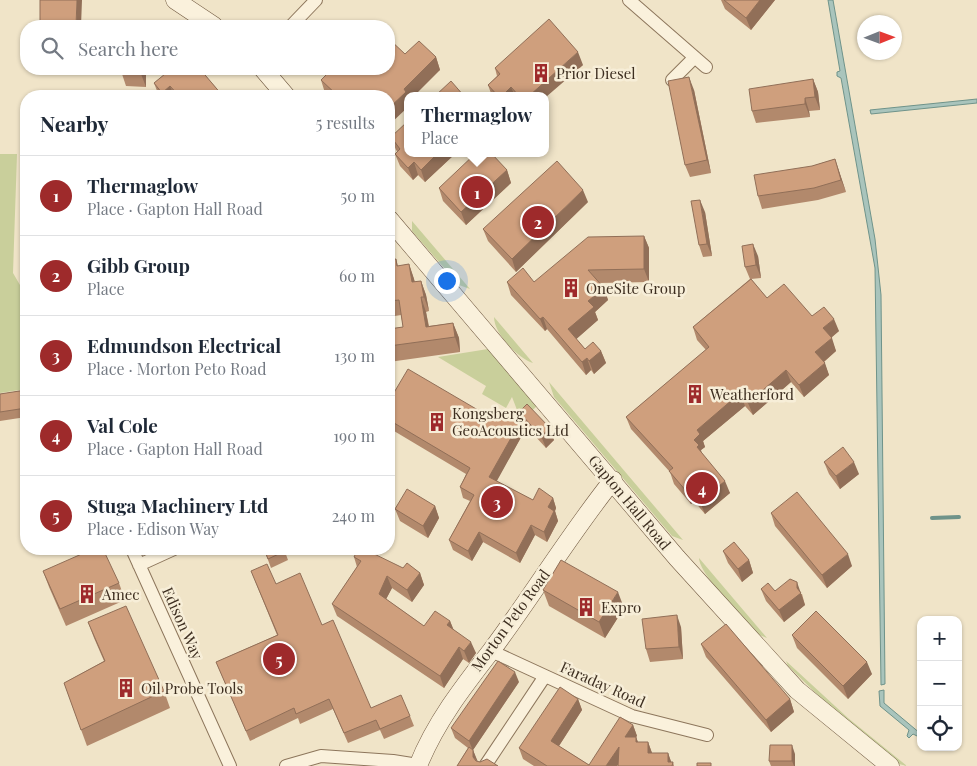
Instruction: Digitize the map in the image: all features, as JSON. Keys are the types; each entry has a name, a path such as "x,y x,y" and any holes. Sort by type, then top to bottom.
{"street":[{"path":"176,0 205,20"},
{"path":"297,20 316,0"},
{"path":"629,0 693,59 706,67"},
{"path":"672,80 693,59"},
{"path":"268,75 281,90"},
{"name":"Gapton Hall Road","path":"395,226 682,563 797,690 890,766"},
{"name":"Morton Peto Road","path":"418,766 446,710 491,651 580,521 612,480"},
{"name":"Edison Way","path":"135,555 230,766"},
{"path":"139,565 161,555"},
{"name":"Faraday Road","path":"491,651 632,716 707,735"},
{"path":"485,766 545,676"},
{"path":"286,766 321,756 393,760 418,766"}],"green space":[{"path":"0,154 17,154 13,273 20,285 20,390 0,393"},
{"path":"412,221 470,289 459,285 412,231"},
{"path":"494,317 533,363 514,351 502,338 495,324"},
{"path":"488,349 537,406 525,417 519,415 512,397 506,408 482,394 486,386 438,357"},
{"path":"549,382 683,540 672,536 554,397"},
{"path":"699,558 767,638 757,634 723,597 706,575"},
{"path":"786,661 848,718 907,766 899,764 832,709 788,666"}],"water":[{"path":"828,0 833,0 875,239 881,295 885,684 881,685 875,268 841,78 837,76 837,72 840,71"},
{"path":"977,99 977,103 871,114 870,110"},
{"path":"884,690 884,703 917,731 917,736 913,734 909,738 907,736 909,730 880,706 879,691"}],"building":[{"path":"40,0 77,0 76,20 40,20"},
{"path":"724,0 760,0 746,18"},
{"name":"Prior Diesel","path":"549,19 578,52 533,92 515,92 511,87 506,92 494,92 488,85 500,74 495,68"},
{"path":"419,41 436,57 404,89 406,92 395,102 395,90 332,90 321,80 326,75 395,75 395,45 405,54"},
{"path":"164,75 205,75 218,90 174,90 170,86 165,90 160,90 154,83"},
{"path":"689,77 707,160 685,165 668,81"},
{"path":"813,79 815,97 805,98 805,104 752,111 749,89"},
{"path":"451,81 461,92 439,92"},
{"path":"404,125 404,157 434,157 421,170 414,162 408,168 395,154 400,149 395,142 395,133"},
{"path":"472,157 495,157 507,170 461,212 439,188"},
{"path":"835,159 841,180 814,188 758,196 754,175 812,166"},
{"path":"557,161 583,190 512,259 483,229"},
{"path":"700,200 707,244 699,245 691,201"},
{"path":"644,236 644,269 588,270 604,288 588,301 594,307 568,329 585,349 593,342 601,351 589,361 587,358 582,362 543,317 540,319 507,282 523,268 534,282 588,237"},
{"path":"753,244 756,265 745,267 742,246"},
{"path":"395,259 397,266 409,264 412,282 421,281 424,297 421,297 426,327 453,323 455,337 395,345 395,328 403,327 399,300 395,300"},
{"path":"751,279 767,298 784,284 812,316 824,307 834,319 823,328 832,338 815,352 825,363 799,385 786,370 748,403 740,393 697,430 700,434 694,440 699,445 697,447 725,481 700,502 690,489 687,492 669,471 673,468 626,417 709,347 693,327"},
{"path":"408,369 495,420 500,412 520,422 489,477 533,500 539,488 553,498 548,507 554,511 544,532 531,525 516,553 479,532 468,551 449,540 474,495 460,487 470,468 395,424 395,391"},
{"path":"20,391 20,409 0,412 0,394"},
{"path":"527,404 550,428 541,436 519,412"},
{"path":"843,447 854,462 836,476 824,462"},
{"path":"407,489 435,506 423,526 395,509"},
{"path":"797,492 848,554 822,575 771,513"},
{"path":"734,542 749,560 738,569 723,551"},
{"path":"79,555 106,555 119,583 60,609 43,571"},
{"path":"266,555 276,555 268,559"},
{"path":"355,555 376,555 403,568 407,563 420,573 407,590 387,576 379,594 424,626 435,611 450,621 447,625 471,642 464,651 459,647 440,676 332,604 361,561 354,557"},
{"path":"561,560 618,592 599,622 543,590"},
{"path":"267,564 276,584 300,573 322,625 333,620 371,708 401,695 410,716 380,729 376,720 344,733 329,699 296,714 294,708 246,731 216,662 278,635 251,571"},
{"path":"790,579 797,582 797,588 801,593 779,610 761,589 768,583 775,591"},
{"name":"Oil Probe Tools","path":"126,606 164,691 81,730 64,683 105,661 88,622"},
{"path":"816,611 867,662 843,686 792,635"},
{"path":"677,615 679,647 646,649 642,619"},
{"path":"726,624 790,699 766,720 701,644"},
{"path":"498,661 515,672 469,741 451,728"},
{"path":"560,687 578,699 551,741 589,765 620,717 633,725 625,737 636,737 636,742 648,742 648,753 668,753 668,762 673,762 672,766 618,766 619,747 606,766 547,766 519,748"},
{"path":"770,745 792,745 792,761 769,761"},
{"path":"469,747 473,750 473,757 476,761 480,762 487,759 498,766 457,766"},
{"path":"697,763 711,763 711,766 697,766"}],"waterway":[{"path":"932,518 959,517"}],"place":[{"name":"Prior Diesel","path":"541,73"},
{"name":"Thermaglow","path":"477,192"},
{"name":"Gibb Group","path":"538,222"},
{"name":"OneSite Group","path":"571,288"},
{"name":"Weatherford","path":"695,394"},
{"name":"Kongsberg GeoAcoustics Ltd","path":"437,422"},
{"name":"Val Cole","path":"702,488"},
{"name":"Edmundson Electrical","path":"497,502"},
{"name":"Amec","path":"87,594"},
{"name":"Expro","path":"586,607"},
{"name":"Stuga Machinery Ltd","path":"279,659"},
{"name":"Oil Probe Tools","path":"126,688"}]}
